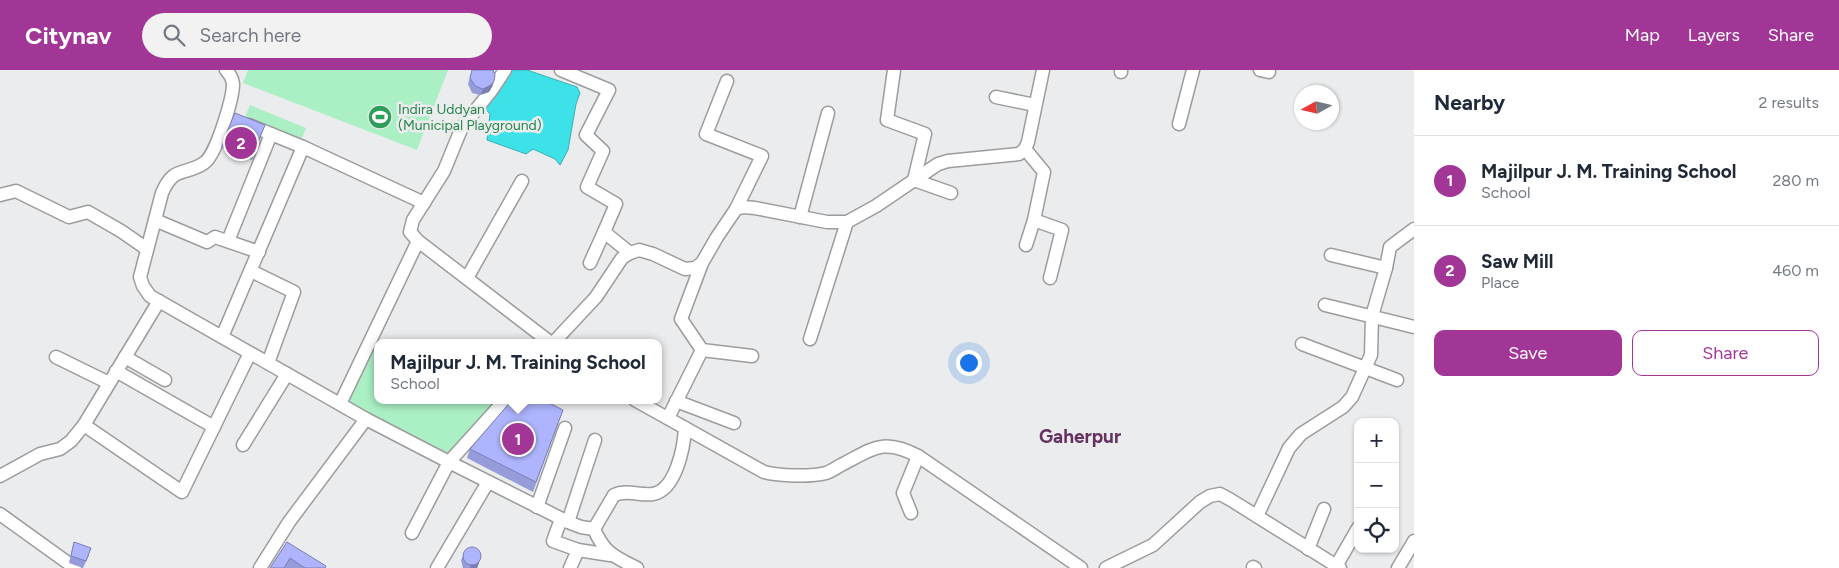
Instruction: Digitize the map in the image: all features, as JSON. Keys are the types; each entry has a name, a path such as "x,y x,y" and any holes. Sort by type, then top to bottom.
{"street":[{"path":"226,70 231,76 232,92 213,154 205,163 168,180 162,193 140,277 143,286 150,296 366,419 564,521 594,529"},
{"path":"505,70 462,127 444,171 410,226 410,232 418,241 547,339"},
{"path":"561,70 609,90 586,135 603,151 587,187 616,204 590,263"},
{"path":"894,70 887,120 925,134 914,180"},
{"path":"736,209 743,207 755,208 827,222 847,222 876,206 938,164 1019,154 1025,149 1043,70"},
{"path":"1179,124 1193,70"},
{"path":"727,81 706,134 762,156 736,209 702,263 681,319 702,350 752,356"},
{"path":"996,97 1036,105"},
{"path":"800,217 828,113"},
{"path":"225,115 304,147 424,203"},
{"path":"228,241 271,134"},
{"path":"222,337 304,147"},
{"path":"1025,149 1044,172 1034,220 1026,245"},
{"path":"914,180 951,193"},
{"path":"467,278 522,181"},
{"path":"0,194 16,191 68,217 88,212 122,230 147,248"},
{"path":"154,220 206,242 215,237 259,252"},
{"path":"1034,220 1062,230 1050,278"},
{"path":"810,338 847,222"},
{"path":"1257,516 1289,448 1301,434 1348,403 1371,355 1372,316 1390,247 1414,229"},
{"path":"604,232 630,252"},
{"path":"375,339 418,241"},
{"path":"556,339 596,297 622,258 630,252 639,250 653,254 685,269 695,268 702,263"},
{"path":"1330,255 1386,268"},
{"path":"250,271 294,292 268,363"},
{"path":"0,476 40,454 60,449 71,441 84,425 159,301"},
{"path":"1325,306 1414,327"},
{"path":"340,404 374,342"},
{"path":"1302,344 1397,380"},
{"path":"668,418 702,350"},
{"path":"84,425 182,492 250,353"},
{"path":"56,356 109,383"},
{"path":"125,357 165,380"},
{"path":"116,372 214,427"},
{"path":"243,445 287,374"},
{"path":"676,401 734,423"},
{"path":"412,532 449,462 498,404"},
{"path":"642,404 764,472 772,474 815,475 826,473 882,446 904,448 1081,568"},
{"path":"260,568 294,515 366,419"},
{"path":"537,506 565,428"},
{"path":"594,529 614,495 628,492 653,494 661,491 670,483 684,441 685,428"},
{"path":"596,440 564,521 553,541 636,568"},
{"path":"911,512 903,492 918,456"},
{"path":"437,568 488,482"},
{"path":"1106,568 1153,545 1200,502 1210,496 1220,494 1337,568 1354,536"},
{"path":"1308,550 1324,509"},
{"path":"0,514 75,568"},
{"path":"594,529 604,549 617,561"},
{"path":"1398,568 1414,541"},
{"path":"570,568 578,550"}],"green space":[{"name":"Indira Uddyan (Municipal Playground)","path":"248,70 448,70 417,150 243,83"},
{"path":"250,105 306,128 299,145 243,122"},
{"path":"371,341 374,342 374,404 502,405 449,462 340,404"}],"water":[{"path":"507,70 527,70 577,87 580,93 576,104 568,150 560,165 555,159 533,149 526,154 487,140 490,114 482,105"}],"building":[{"path":"472,70 493,70 495,75 494,81 483,89 475,86 470,78"},
{"path":"235,113 265,125 256,147 226,134"},
{"path":"509,404 551,404 563,410 536,482 470,449"},
{"path":"74,542 91,548 86,561 71,556"},
{"path":"287,542 326,566 325,568 305,568 290,558 284,568 270,568"},
{"path":"472,547 478,550 481,556 478,562 472,565 466,562 463,556 466,550"}],"place":[{"name":"Indira Uddyan (Municipal Playground)","path":"380,117"},
{"name":"Saw Mill","path":"241,143"},
{"name":"Majilpur J. M. Training School","path":"518,439"}],"district":[{"name":"Gaherpur","path":"1080,436"}]}
